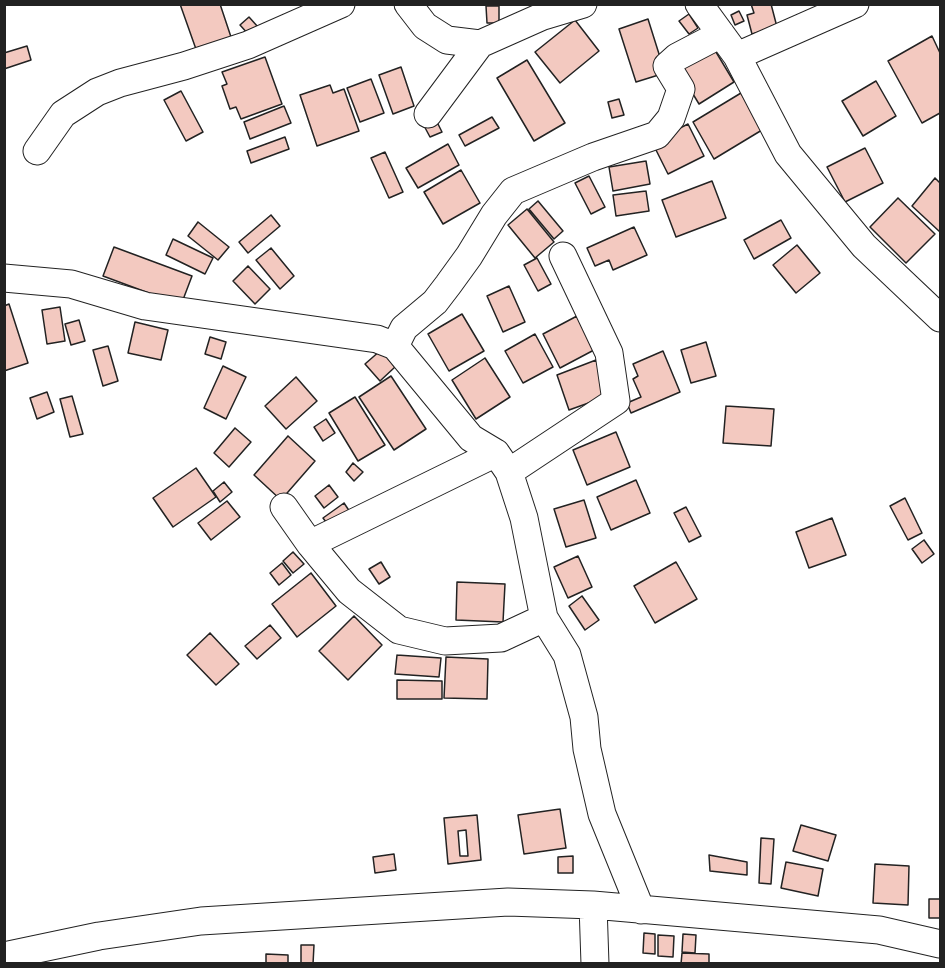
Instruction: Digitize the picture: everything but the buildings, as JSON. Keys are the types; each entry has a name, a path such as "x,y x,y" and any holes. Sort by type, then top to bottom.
{"street":[{"path":"37,152 63,114 97,92 248,45 341,4"},
{"path":"408,4 425,26 447,40 480,44"},
{"path":"428,114 480,44 542,10 583,4"},
{"path":"699,4 737,56 788,154 864,246 940,318"},
{"path":"737,56 855,4"},
{"path":"395,346 404,328 435,302 448,285 513,190 593,157 657,135 671,118 681,89 667,66 677,57 721,34"},
{"path":"310,544 502,462 590,420 615,401 609,353 563,256"},
{"path":"4,278 71,284 145,306 377,339 395,346 471,438 502,462 524,518 544,618 567,655 584,717 587,748 602,814 641,910"},
{"path":"284,507 310,544 349,591 399,630 445,640 501,638 544,618"},
{"path":"4,956 99,936 201,921 508,902 594,905 879,930 940,944"},
{"path":"594,905 595,963"}]}
